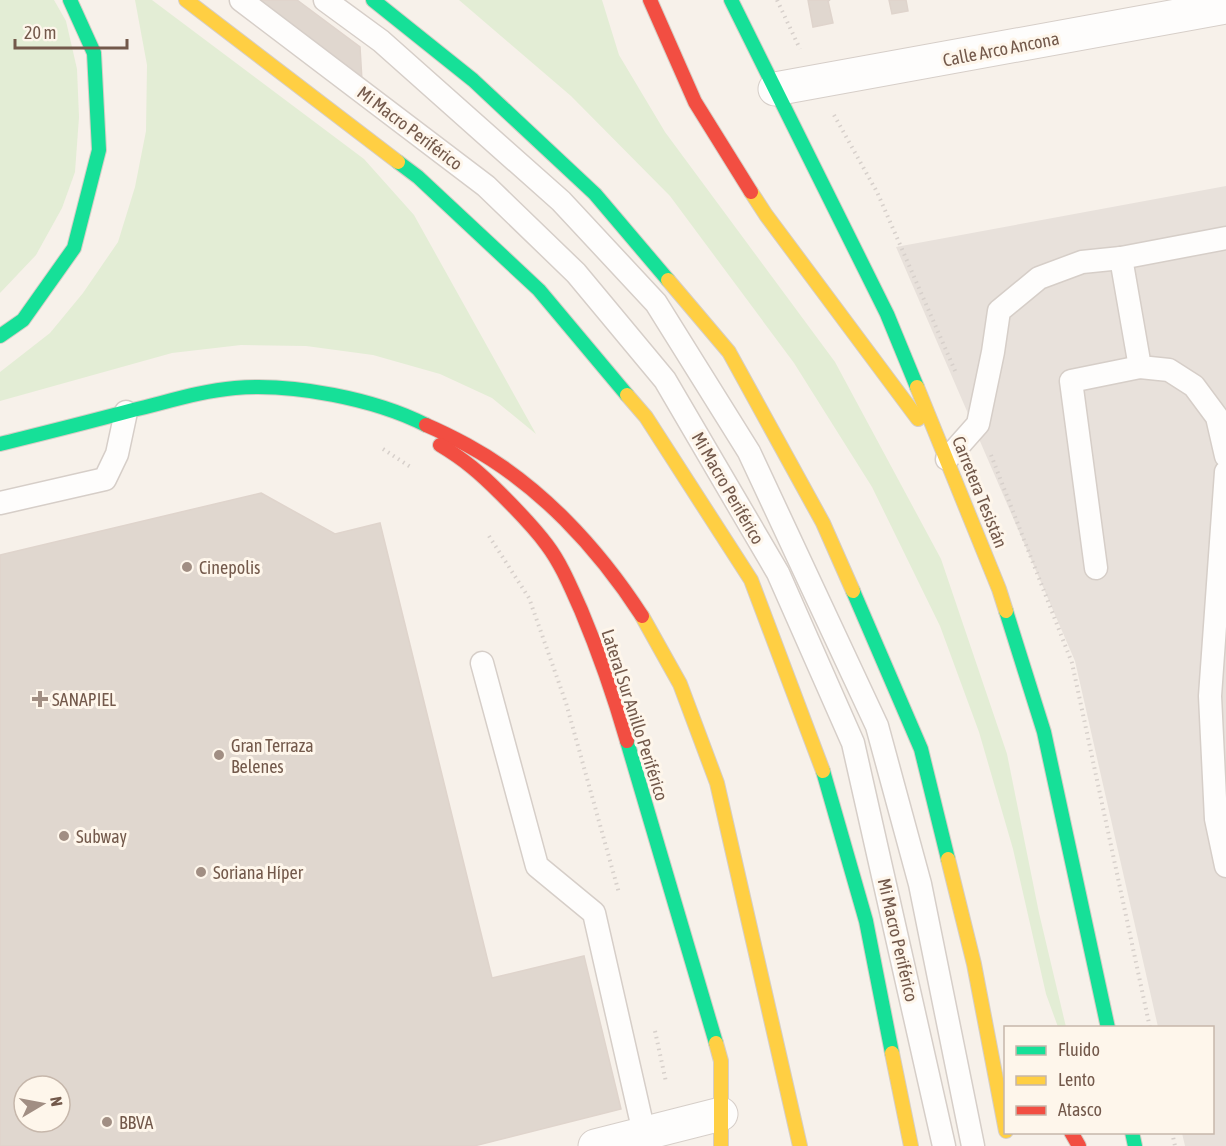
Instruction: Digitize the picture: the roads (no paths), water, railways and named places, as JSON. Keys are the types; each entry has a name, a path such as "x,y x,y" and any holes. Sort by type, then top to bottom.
{"main road":[{"path":"0,336 23,320 74,248 99,150 94,53 70,0"},
{"path":"186,0 418,177 539,290 646,417 751,580 818,756 866,921 911,1146"},
{"path":"373,0 473,80 595,194 729,352 823,523 921,749 974,964 1004,1122"},
{"path":"651,0 695,102 766,215 947,459"},
{"name":"Carretera Tesistán","path":"731,0 887,314 999,590 1044,732 1108,1026"},
{"path":"0,444 198,393 251,387 300,390 348,398 392,410 434,426 474,447 513,472 549,502 608,567 655,636 700,732 717,783 800,1146"},
{"name":"Lateral Sur Anillo Periférico","path":"348,398 386,414 464,459 522,515 548,546 568,580 610,684 721,1061 721,1130"},
{"path":"974,964 996,1006"}],"street":[{"name":"Calle Arco Ancona","path":"775,89 824,82 1226,7"},
{"path":"595,1146 653,1136 721,1130"}],"lane":[{"name":"Mi Macro Periférico","path":"241,0 486,186 576,273 666,380 778,573 853,743 944,1146"},
{"name":"Mi Macro Periférico","path":"325,0 381,41 561,201 656,303 750,452 877,726 920,884 973,1146"},
{"path":"947,459 978,424 999,311 1039,278 1082,262 1121,258 1226,238"},
{"path":"1121,258 1140,367"},
{"path":"1096,568 1071,381 1140,367 1169,370 1194,386 1217,417 1226,456"},
{"path":"0,503 105,478 117,454 126,412"},
{"path":"1226,472 1210,696 1216,819 1226,866"},
{"path":"482,663 537,866 594,913 653,1136"}],"place":[{"name":"Cinepolis","path":"187,567"},
{"name":"SANAPIEL","path":"40,699"},
{"name":"Gran Terraza Belenes","path":"219,755"},
{"name":"Subway","path":"64,836"},
{"name":"Soriana Híper","path":"201,872"},
{"name":"BBVA","path":"107,1122"}]}
